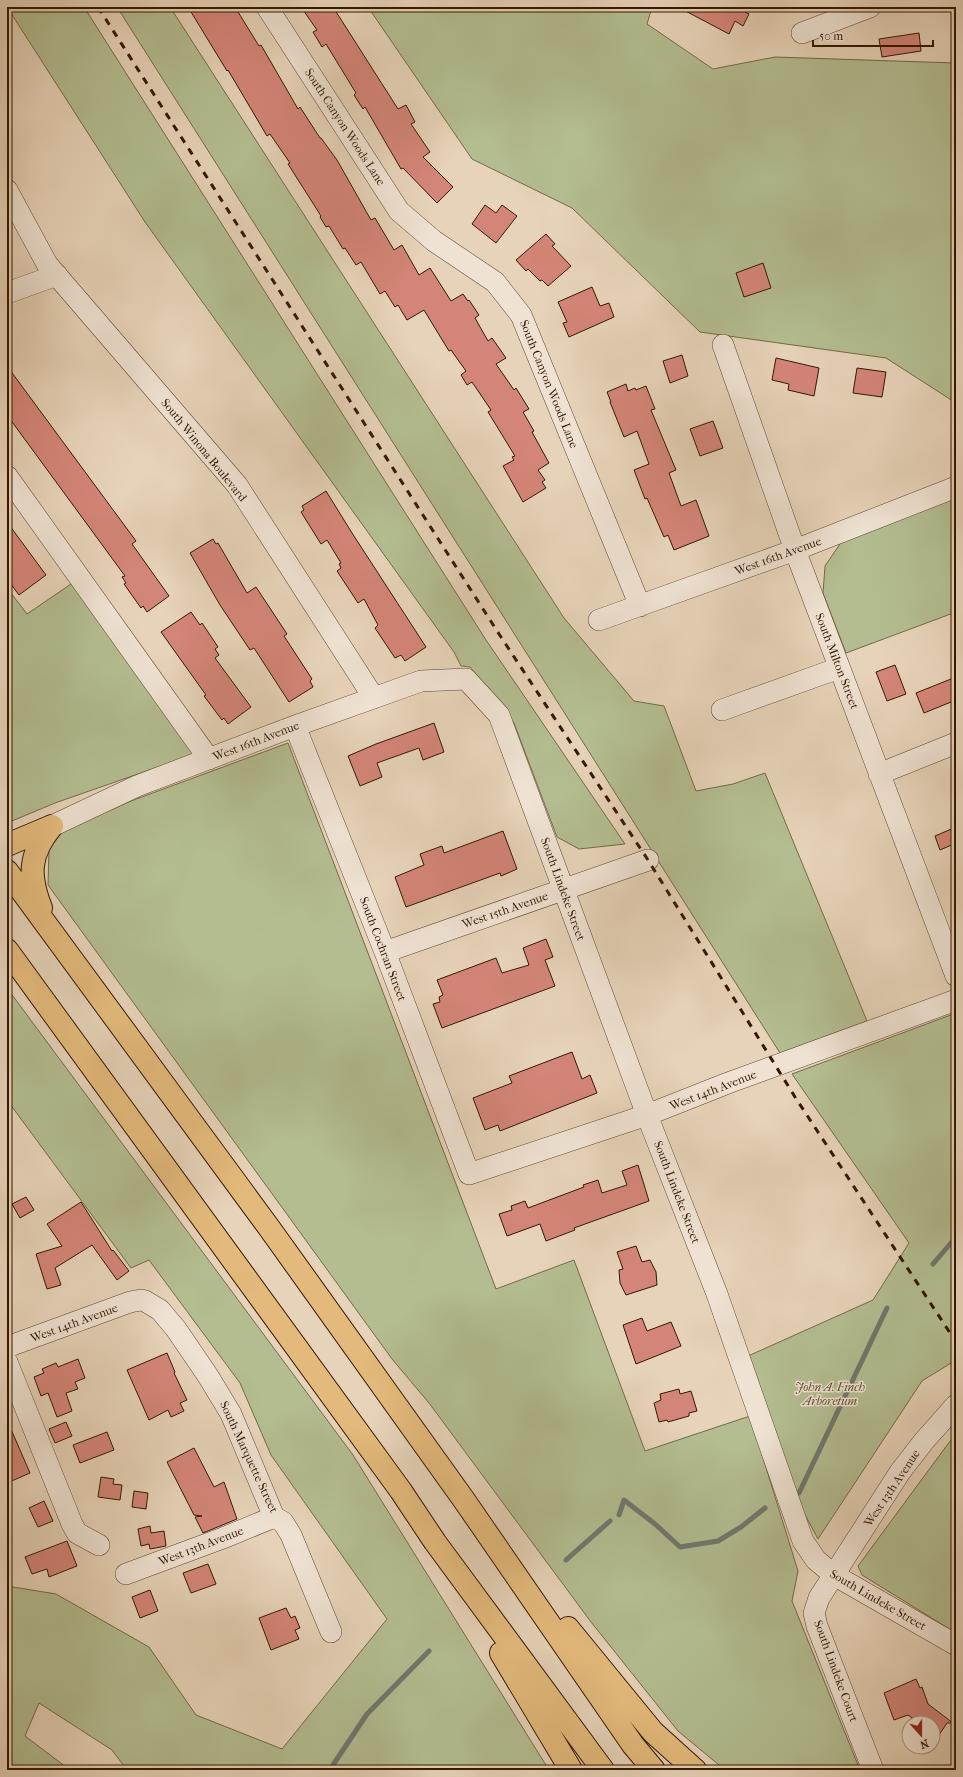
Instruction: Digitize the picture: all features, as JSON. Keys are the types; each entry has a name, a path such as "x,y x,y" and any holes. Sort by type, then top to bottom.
{"highway":[{"path":"7,836 52,826"},
{"path":"7,845 52,826"},
{"path":"50,929 32,879 34,854 42,839 52,826"},
{"path":"7,870 270,1229 464,1500 633,1745 654,1770"},
{"path":"7,950 603,1770"},
{"path":"464,1500 653,1732 695,1770"},
{"path":"436,1542 571,1770"}],"street":[{"name":"South Canyon Woods Lane","path":"267,7 399,211 434,241 495,282 521,314 640,606"},
{"path":"802,33 870,7"},
{"name":"South Winona Boulevard","path":"7,190 47,264 236,486 374,698"},
{"path":"7,293 57,275"},
{"name":"South Milton Street","path":"724,345 795,550 956,976"},
{"path":"7,476 209,758"},
{"name":"West 16th Avenue","path":"599,620 795,550 956,486"},
{"path":"722,710 839,668"},
{"name":"West 16th Avenue","path":"52,826 137,786 295,726 421,681 466,679"},
{"name":"South Lindeke Street","path":"466,679 499,715 646,1115 717,1294 803,1541 816,1560 834,1575 956,1645"},
{"name":"South Cochran Street","path":"295,726 385,952 469,1174"},
{"path":"880,774 956,744"},
{"name":"West 15th Avenue","path":"385,952 648,860"},
{"name":"West 14th Avenue","path":"469,1174 646,1115 728,1083 956,1000"},
{"name":"West 14th Avenue","path":"7,1347 123,1305 141,1300"},
{"name":"South Marquette Street","path":"141,1300 154,1306 167,1318 208,1376 231,1414 274,1517 283,1522 291,1535 330,1632"},
{"path":"7,1362 72,1524 77,1533 99,1545"},
{"name":"West 13th Avenue","path":"834,1575 900,1472 924,1441 956,1405"},
{"name":"West 13th Avenue","path":"126,1574 216,1541 274,1517"},
{"name":"South Lindeke Court","path":"834,1575 816,1603 815,1620 873,1770"}],"green space":[{"path":"7,7 84,7 486,640 625,844 579,849 557,837 514,723 470,667 461,666 454,652 145,222"},
{"path":"117,7 170,7 564,618 634,701 664,706 696,791 733,784 765,773 867,1021 780,1053"},
{"path":"368,7 652,7 647,24 713,69 775,57 956,63 956,403 886,358 700,332 572,208 472,159"},
{"path":"956,497 956,612 846,653 823,593 825,566 842,541"},
{"path":"74,582 198,753 55,803 12,821 7,819 7,588 27,614"},
{"path":"288,743 496,1289 574,1260 645,1451 750,1416 798,1571 792,1601 860,1770 725,1770 678,1731 591,1622 429,1403 392,1359 48,885 49,849 64,830 131,801"},
{"path":"7,988 353,1455 549,1770 127,1770 112,1750 39,1703 25,1736 70,1770 7,1770 7,1586 56,1594 149,1647 196,1715 282,1749 387,1619 271,1455 240,1383 149,1260 131,1268 7,1100"},
{"name":"John A. Finch Arboretum","path":"956,1013 956,1360 922,1381 818,1539 778,1464 748,1356 873,1300 909,1243 792,1074"},
{"path":"956,1433 956,1633 862,1575 858,1566"}],"building":[{"path":"188,7 235,7 259,46 261,45 298,109 300,107 320,138 337,160 371,220 375,218 394,250 402,245 419,275 430,268 451,301 463,294 468,301 469,300 479,315 475,318 488,341 492,338 506,358 496,364 514,390 516,388 529,409 523,412 549,463 538,470 545,480 542,482 546,488 523,502 503,466 514,460 512,457 515,456 488,412 491,410 472,382 467,385 461,375 466,371 451,350 449,351 424,310 407,320 398,305 395,307 385,291 380,294 361,262 356,265 345,248 343,249 329,226 326,227 320,217 321,216 288,164 290,163 270,134 267,136 228,70 227,71"},
{"path":"301,7 333,7 398,109 406,105 415,122 411,124 430,152 423,157 453,187 437,203 403,168 401,169 365,107 363,109 354,95 356,93 326,44 322,47 313,32 317,30"},
{"path":"678,7 735,7 749,14 743,26 735,21 729,34"},
{"path":"919,33 921,51 882,57 879,39"},
{"path":"485,205 496,213 502,205 517,216 496,243 472,224"},
{"path":"546,234 555,244 552,246 571,266 548,286 542,280 540,281 528,269 526,271 516,260"},
{"path":"763,263 771,288 744,297 736,273"},
{"path":"592,287 600,306 609,303 614,317 569,337 563,323 567,322 558,302"},
{"path":"682,355 688,376 670,383 663,361"},
{"path":"776,358 819,368 814,396 788,390 789,384 772,380"},
{"path":"7,366 136,541 132,544 169,596 147,612 143,606 141,608 124,584 126,583 122,577 125,576 7,415"},
{"path":"857,368 886,372 882,397 853,393"},
{"path":"626,384 628,391 646,386 655,409 651,410 676,470 669,473 681,506 696,500 709,536 674,550 668,535 664,537 647,498 645,499 634,470 649,464 637,431 624,437 607,392"},
{"path":"713,421 723,448 700,456 690,429"},
{"path":"326,491 426,647 405,661 401,655 395,658 375,628 378,625 364,599 358,603 337,571 341,568 339,564 341,563 327,540 321,544 301,512 304,510 302,506"},
{"path":"7,522 46,575 19,595 7,579"},
{"path":"213,539 216,544 218,543 247,593 256,587 287,634 284,636 312,679 310,681 313,687 289,702 254,648 250,650 220,605 190,553"},
{"path":"191,612 200,625 202,623 218,647 215,649 219,655 215,658 251,707 228,724 224,718 222,720 204,696 206,695 161,632"},
{"path":"895,665 906,694 887,701 876,672"},
{"path":"956,677 956,700 924,713 916,693"},
{"path":"434,723 444,752 423,760 419,748 377,763 382,777 360,786 348,756"},
{"path":"956,827 956,843 940,850 935,836"},
{"path":"503,831 517,869 501,876 500,873 406,907 395,877 424,865 420,854 442,846 444,853"},
{"path":"546,939 553,957 545,960 555,986 442,1028 433,1004 440,1002 439,997 443,995 437,980 496,958 502,973 529,965 523,948"},
{"path":"572,1052 582,1079 590,1075 597,1093 500,1131 498,1125 485,1130 473,1098 512,1083 509,1076"},
{"path":"638,1165 649,1201 574,1228 575,1230 546,1241 540,1224 507,1236 499,1214 512,1210 511,1206 525,1201 528,1208 584,1187 583,1185 598,1180 602,1193 627,1185 622,1171"},
{"path":"26,1197 34,1210 20,1218 12,1204"},
{"path":"81,1202 112,1251 113,1250 129,1271 117,1280 92,1245 55,1268 61,1285 47,1289 36,1254 62,1246 47,1224"},
{"path":"636,1246 642,1262 650,1260 656,1272 657,1285 626,1295 620,1283 619,1270 623,1269 617,1252"},
{"path":"642,1318 647,1331 671,1322 681,1346 636,1364 623,1325"},
{"path":"167,1353 175,1372 174,1373 187,1400 180,1403 184,1411 171,1417 168,1410 149,1420 127,1370"},
{"path":"78,1359 85,1378 75,1382 78,1389 66,1393 72,1411 57,1417 48,1393 41,1396 34,1377 44,1373 42,1369 56,1363 58,1367"},
{"path":"679,1389 680,1394 691,1391 697,1411 689,1413 689,1416 668,1422 667,1420 659,1422 654,1403 661,1400 660,1394"},
{"path":"7,1420 30,1473 7,1483"},
{"path":"66,1422 72,1436 55,1443 49,1429"},
{"path":"107,1432 114,1450 80,1463 73,1445"},
{"path":"194,1448 214,1487 224,1482 237,1519 203,1533 195,1517 202,1516 194,1515 167,1462"},
{"path":"101,1477 114,1479 113,1484 122,1485 120,1500 98,1497"},
{"path":"134,1491 148,1493 146,1509 132,1507"},
{"path":"44,1501 53,1521 38,1527 29,1508"},
{"path":"150,1526 151,1533 164,1531 166,1546 150,1549 149,1544 141,1546 138,1529"},
{"path":"67,1541 77,1566 49,1577 47,1569 32,1574 25,1557"},
{"path":"208,1564 216,1584 191,1593 183,1573"},
{"path":"150,1590 158,1611 140,1618 132,1597"},
{"path":"286,1608 291,1618 295,1616 300,1628 295,1630 299,1639 271,1650 259,1618"},
{"path":"916,1679 920,1688 922,1687 928,1704 953,1723 947,1723 941,1732 941,1715 901,1715 901,1718 894,1720 884,1693"}],"waterway":[{"path":"933,1264 956,1237"},
{"path":"799,1493 887,1308"},
{"path":"619,1515 624,1500 655,1524 680,1547 718,1541 741,1527 765,1508"},
{"path":"566,1560 610,1521"},
{"path":"333,1770 333,1765 367,1714 429,1651"}],"railway":[{"path":"98,7 499,634 648,860 795,1097 956,1342"}]}
